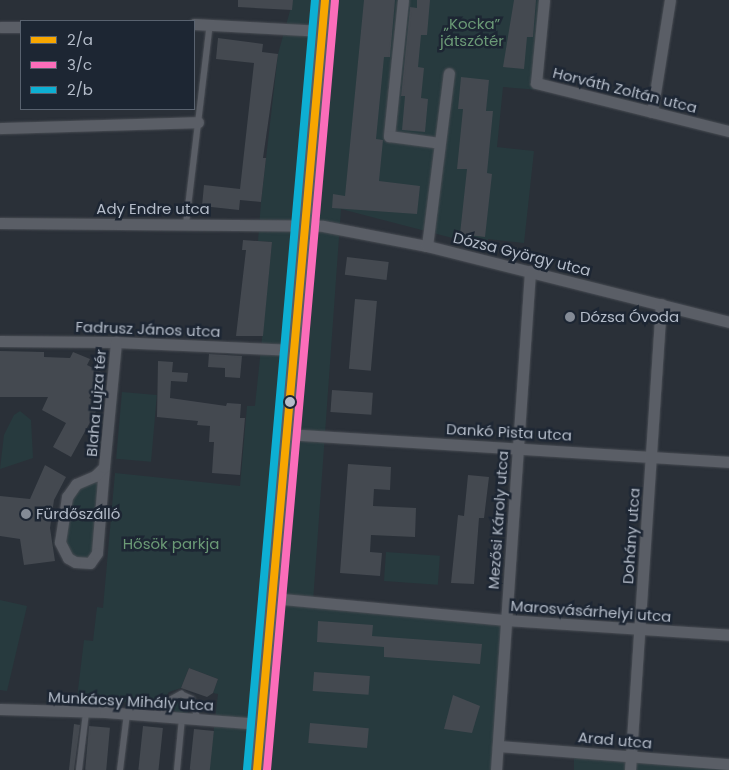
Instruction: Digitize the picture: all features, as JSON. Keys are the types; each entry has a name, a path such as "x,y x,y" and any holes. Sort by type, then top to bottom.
{"street":[{"path":"256,770 325,0"},
{"path":"403,0 390,136 440,143"},
{"name":"Horváth Zoltán utca","path":"544,0 536,83 729,131"},
{"path":"652,112 670,0"},
{"path":"195,24 323,31"},
{"path":"0,27 20,27"},
{"path":"427,246 449,73"},
{"path":"0,128 198,122"},
{"name":"Ady Endre utca","path":"0,224 305,225"},
{"name":"Dózsa György utca","path":"305,225 427,246 729,322"},
{"name":"Mezősi Károly utca","path":"496,770 530,271"},
{"name":"Dohány utca","path":"630,770 661,304"},
{"name":"Fadrusz János utca","path":"0,341 116,342 294,350"},
{"name":"Blaha Lujza tér","path":"104,467 94,476 76,484 66,496 60,542 68,558 75,562 90,563 97,552 116,342"},
{"name":"Dankó Pista utca","path":"287,434 651,455 729,462"},
{"name":"Marosvásárhelyi utca","path":"272,598 506,620 729,635"},
{"name":"Munkácsy Mihály utca","path":"0,709 162,716 261,724"},
{"name":"Arad utca","path":"498,746 729,764"}],"lane":[{"path":"186,224 210,24"},
{"path":"162,716 170,700 181,694 192,699 198,719"},
{"path":"80,770 84,713"},
{"path":"120,770 127,714"},
{"path":"177,770 182,718"}],"green space":[{"path":"293,0 547,0 540,90 503,87 497,147 534,151 524,243 488,239 487,247 341,209 313,602 506,620 496,770 209,770 218,694 213,693 218,679 189,668 181,688 169,692 160,705 77,698 84,640 93,641 97,607 103,608 115,473 240,486 247,406 255,406 272,242 258,241 261,202 278,54"},
{"path":"122,392 157,395 151,462 116,459"},
{"path":"20,411 31,420 33,458 0,469 4,435 14,415"},
{"path":"101,472 97,552 90,563 63,552 67,497"},
{"path":"386,552 440,556 438,585 384,581"},
{"path":"0,600 27,606 7,691 0,690"},
{"path":"182,697 190,702 191,706 186,714 182,715 174,710 173,706 178,698"},
{"path":"574,752 729,765 729,770 574,770"}],"building":[{"path":"238,0 293,0 292,10 238,7"},
{"path":"364,0 395,0 390,57 384,57 376,139 383,140 379,181 420,186 417,214 332,208 333,194 345,196"},
{"path":"417,0 430,0 427,35 421,35 418,67 424,68 421,98 428,99 425,132 402,130 405,96 401,96 410,7 417,8"},
{"path":"514,0 536,0 533,37 527,37 524,69 503,67"},
{"path":"218,38 263,44 262,52 278,54 263,158 266,158 261,202 240,200 239,210 202,206 204,185 240,189 254,63 216,59"},
{"path":"461,77 489,80 486,111 493,111 487,173 492,174 485,237 460,234 467,169 457,169 463,109 458,109"},
{"path":"243,240 272,242 263,336 236,336 246,250 242,250"},
{"path":"347,257 389,262 386,280 345,275"},
{"path":"355,299 377,301 371,371 349,369"},
{"path":"0,351 44,352 44,357 70,358 73,352 90,359 87,365 103,373 89,398 100,404 71,457 53,447 66,423 42,410 48,397 0,397"},
{"path":"209,354 242,356 240,378 225,377 225,368 208,367"},
{"path":"158,361 173,362 172,372 188,373 187,382 171,381 170,398 226,406 227,403 241,404 240,418 245,418 240,475 212,473 214,442 209,442 210,426 197,425 198,421 157,417"},
{"path":"332,390 373,393 371,415 330,412"},
{"path":"348,464 391,467 390,490 374,489 373,506 416,508 415,537 371,535 370,552 382,553 380,576 340,573"},
{"name":"Fürdőszálló","path":"45,465 66,477 54,500 50,528 55,561 24,565 20,539 0,536 0,496 30,499"},
{"path":"468,475 489,477 484,518 479,518 474,584 451,583 458,515 464,516"},
{"path":"318,621 373,625 372,636 482,644 480,664 384,657 384,647 317,642"},
{"path":"189,668 218,679 213,693 207,697 181,688"},
{"path":"314,672 370,676 369,695 313,691"},
{"path":"453,695 480,706 472,733 444,729"},
{"path":"310,723 369,728 367,748 308,743"},
{"path":"74,724 80,725 74,770 69,770"},
{"path":"89,726 110,728 106,770 85,770"},
{"path":"143,726 163,728 158,770 138,770"},
{"path":"194,729 214,731 210,770 190,770"}],"transit line":[{"name":"2/b","path":"247,769 315,0"},
{"name":"2/a","path":"257,770 325,0"},
{"name":"3/c","path":"267,770 335,1"}],"place":[{"name":"Dózsa Óvoda","path":"570,317"},
{"name":"Fürdőszálló","path":"26,514"}],"park label":[{"name":"„Kocka” játszótér","path":"472,32"},
{"name":"Hősök parkja","path":"171,544"}]}
